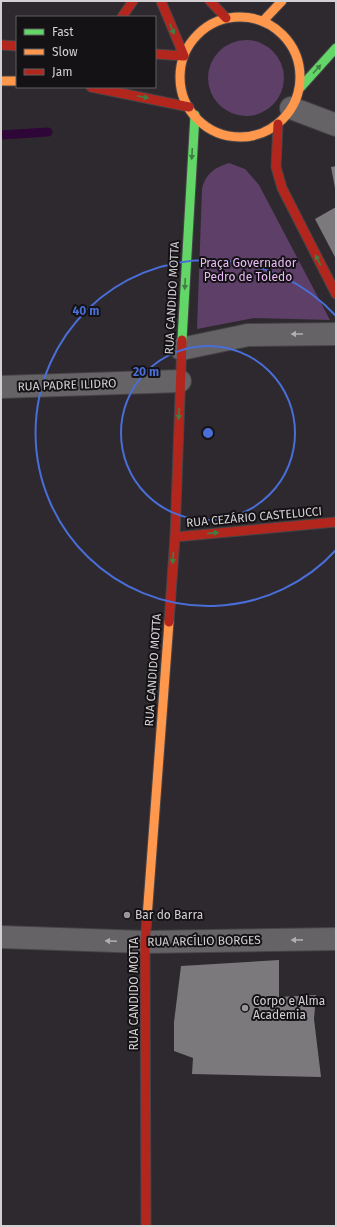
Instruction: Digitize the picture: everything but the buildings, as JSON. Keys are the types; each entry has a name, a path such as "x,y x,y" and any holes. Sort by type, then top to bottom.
{"street":[{"path":"123,16 133,1"},
{"path":"161,1 184,56"},
{"path":"210,1 226,18"},
{"path":"263,21 282,1"},
{"path":"336,48 289,107 260,134 239,137 220,134 204,124 188,106 182,93 180,74 184,56 193,38 208,26 226,18 245,16 263,21 281,32 293,49 300,68 289,107 276,167 282,188 336,294"},
{"path":"1,45 16,46"},
{"path":"156,54 184,56"},
{"path":"1,81 16,81"},
{"path":"96,88 188,106"},
{"path":"289,107 336,125"},
{"name":"RUA CANDIDO MOTTA","path":"146,1226 145,942 175,536 181,349 195,115"},
{"path":"181,349 248,335 336,334"},
{"name":"RUA PADRE ILIDRO","path":"1,387 180,381"},
{"name":"RUA CEZÁRIO CASTELUCCI","path":"175,536 336,522"},
{"name":"RUA ARCÍLIO BORGES","path":"1,937 145,942 336,939"}],"green space":[{"path":"246,40 260,43 273,51 281,64 284,78 281,92 273,105 260,113 246,116 232,113 219,105 211,92 208,78 211,64 219,51 232,43"},
{"name":"Praça Governador Pedro de Toledo","path":"229,163 245,169 259,185 330,320 254,318 197,329 202,189 203,184 211,172"}],"waterway":[{"path":"1,135 48,132"}],"traffic: fast":[{"path":"299,89 336,48"},
{"path":"182,340 195,115"}],"traffic: slow":[{"path":"263,21 282,1"},
{"path":"240,17 252,18 263,22 273,27 282,35 290,44 295,54 299,65 300,77 299,89 295,100 290,110 282,119 273,127 263,132 252,136 240,137 228,136 217,132 207,127 198,119 190,110 185,100 181,89 180,77 181,65 185,54 190,44 198,35 207,27 217,22 228,18 240,17"},
{"path":"1,81 16,81"},
{"path":"147,918 169,622"}],"traffic: jam":[{"path":"123,16 133,1"},
{"path":"156,54 184,56 161,1"},
{"path":"210,1 226,18"},
{"path":"1,45 16,46"},
{"path":"96,88 189,107"},
{"path":"278,124 276,167 282,188 336,294"},
{"path":"169,622 175,537 182,340"},
{"path":"175,537 336,522"},
{"path":"146,1226 145,942 147,918"}],"place":[{"name":"Bar do Barra","path":"127,915"},
{"name":"Corpo e Alma Academia","path":"245,1008"}]}
